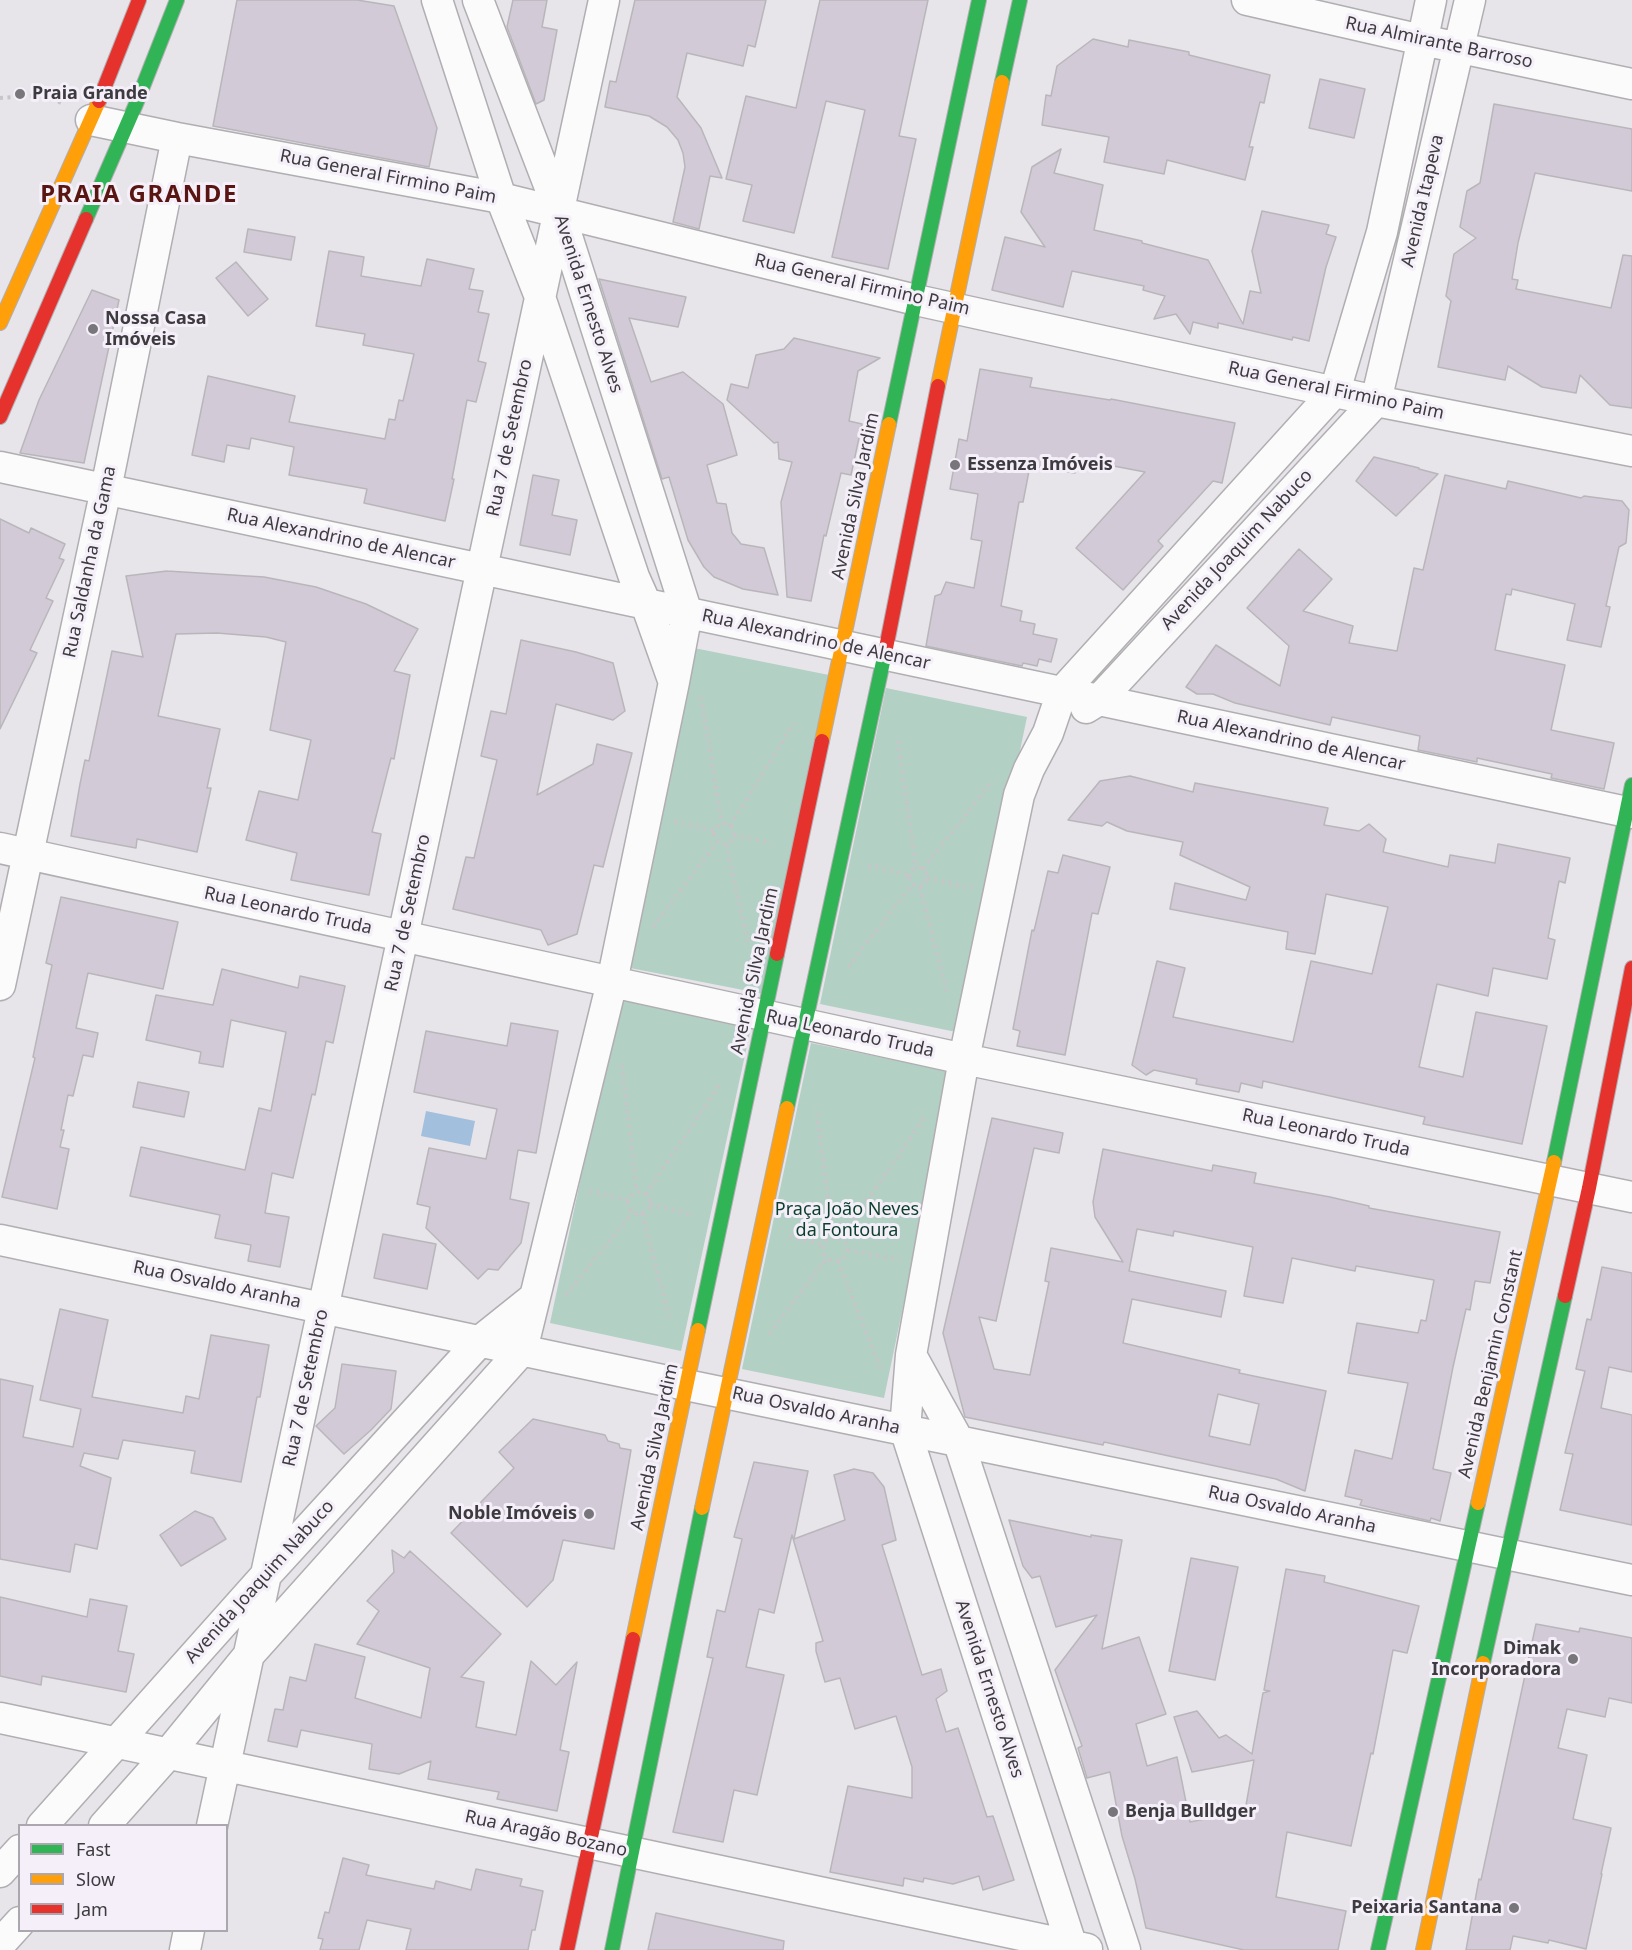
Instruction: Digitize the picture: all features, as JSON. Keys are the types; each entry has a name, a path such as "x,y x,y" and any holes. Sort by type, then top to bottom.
{"street":[{"path":"0,323 91,120 139,0"},
{"path":"0,417 126,127 177,0"},
{"path":"437,0 501,198 540,297 634,577 687,689"},
{"name":"Avenida Ernesto Alves","path":"478,0 559,211 687,613"},
{"name":"Rua 7 de Setembro","path":"212,1824 604,0"},
{"name":"Avenida Silva Jardim","path":"567,1950 979,0"},
{"path":"612,1950 725,1392 885,655 953,307 1020,0"},
{"name":"Rua Almirante Barroso","path":"1247,0 1632,84"},
{"name":"Avenida Itapeva","path":"1335,391 1382,232 1431,0"},
{"name":"Avenida Itapeva","path":"1376,401 1470,0"},
{"name":"Rua General Firmino Paim","path":"91,120 501,198 916,300 1376,401 1632,451"},
{"name":"Rua Saldanha da Gama","path":"0,985 14,851 106,489 177,138"},
{"name":"Avenida Joaquim Nabuco","path":"1062,692 1335,391"},
{"name":"Avenida Joaquim Nabuco","path":"1099,700 1376,401"},
{"name":"Rua Alexandrino de Alencar","path":"0,467 1099,700 1630,804"},
{"path":"107,1824 168,1754 248,1656 522,1350 547,1300 563,1185 612,982 645,814 687,689 687,613"},
{"path":"905,1429 911,1355 964,1059 998,893 1019,795 1029,769 1048,733 1062,692"},
{"path":"1048,733 1099,700"},
{"name":"Avenida Benjamin Constant","path":"1378,1950 1550,1180 1630,804"},
{"name":"Rua Leonardo Truda","path":"14,851 964,1059 1632,1197"},
{"path":"1423,1950 1506,1554 1589,1188 1632,968"},
{"name":"Rua Osvaldo Aranha","path":"0,1240 687,1385 1632,1580"},
{"path":"480,1341 547,1300"},
{"name":"Avenida Joaquim Nabuco","path":"44,1824 266,1575 480,1341"},
{"path":"911,1355 958,1440 1125,1950"},
{"name":"Avenida Ernesto Alves","path":"905,1429 1079,1948"},
{"name":"Rua Aragão Bozano","path":"0,1718 1079,1948"},
{"path":"0,1872 18,1853"},
{"path":"0,1944 18,1924"},
{"path":"185,1950 189,1932"}],"path":[{"path":"0,98 46,94 91,120"},
{"path":"687,689 722,824"},
{"path":"730,826 799,716"},
{"path":"897,738 916,868"},
{"path":"645,814 714,831"},
{"path":"717,842 715,827 722,824 730,826"},
{"path":"730,826 734,835"},
{"path":"734,835 800,849"},
{"path":"717,842 726,844 734,835"},
{"path":"647,935 717,842"},
{"path":"726,844 749,947"},
{"path":"841,859 908,875"},
{"path":"908,875 916,868 923,869 927,878"},
{"path":"908,875 910,883 920,887"},
{"path":"927,878 998,893"},
{"path":"920,887 927,878"},
{"path":"848,968 912,885"},
{"path":"920,887 949,1001"},
{"path":"622,1064 637,1192"},
{"path":"646,1194 725,1075"},
{"path":"816,1106 833,1237"},
{"path":"841,1238 925,1115"},
{"path":"563,1185 629,1200"},
{"path":"633,1212 629,1205 630,1196 637,1192 646,1194"},
{"path":"646,1194 651,1204 721,1222"},
{"path":"633,1212 647,1211 651,1204"},
{"path":"547,1300 633,1212"},
{"path":"642,1213 672,1328"},
{"path":"838,1261 827,1258 822,1247 825,1241 833,1237 841,1238"},
{"path":"841,1238 847,1250"},
{"path":"847,1250 927,1265"},
{"path":"838,1261 847,1250"},
{"path":"766,1338 827,1258"},
{"path":"838,1261 884,1376"}],"green space":[{"path":"689,647 829,675 764,994 625,967"},
{"path":"886,688 1027,717 961,1033 820,1004"},
{"path":"619,999 751,1027 681,1351 550,1323"},
{"name":"Praça João Neves da Fontoura","path":"811,1043 952,1072 884,1398 742,1369"}],"water":[{"path":"426,1111 475,1121 470,1146 421,1136"}],"building":[{"path":"237,0 357,0 394,6 437,128 429,167 213,126"},
{"path":"513,0 547,0 542,27 557,30 544,100 536,104 507,27"},
{"path":"635,0 766,0 755,47 748,45 743,66 687,53 677,97 701,128 722,178 710,176 699,229 673,222 685,167 678,140 667,127 649,116 605,107 610,81 616,82"},
{"path":"820,0 928,0 899,136 916,139 888,269 832,257 865,110 826,101 794,233 743,221 752,185 726,179 746,96 796,108"},
{"path":"1093,39 1128,47 1129,40 1189,52 1189,55 1270,75 1264,103 1260,102 1249,147 1253,147 1245,180 1167,160 1164,174 1104,162 1109,137 1042,125 1046,95 1051,96 1057,66"},
{"path":"1320,79 1365,89 1354,138 1309,128"},
{"path":"1494,104 1632,129 1632,191 1535,173 1512,279 1518,280 1516,289 1611,308 1623,255 1632,256 1632,408 1610,405 1580,375 1576,393 1542,387 1508,366 1505,380 1438,367 1451,301 1446,296 1454,254 1476,238 1460,227 1467,191 1480,183"},
{"path":"1061,149 1054,173 1103,185 1094,230 1208,260 1243,324 1250,291 1261,293 1252,251 1262,211 1329,225 1326,234 1336,237 1326,267 1309,341 1293,337 1292,340 1218,323 1218,328 1193,322 1190,334 1176,314 1154,319 1165,296 1143,290 1144,286 1072,271 1063,307 992,290 1005,237 1045,247 1021,212 1032,167"},
{"path":"248,229 295,237 291,260 244,252"},
{"path":"329,251 364,257 361,276 421,286 427,259 474,269 469,289 483,291 478,312 489,314 478,361 486,363 476,402 467,400 445,521 364,503 367,489 289,475 294,447 251,438 249,449 227,445 224,462 192,455 208,376 295,396 289,422 385,439 389,419 395,420 399,400 403,401 414,354 363,345 365,334 316,326"},
{"path":"236,262 268,299 248,316 216,278"},
{"path":"599,279 686,297 678,327 629,318 651,382 683,372 723,404 737,455 707,465 717,503 726,504 732,533 741,544 764,548 778,595 743,589 714,577 704,567 688,540 669,477 662,479"},
{"path":"92,290 119,300 84,463 20,453 39,400"},
{"path":"794,338 880,358 858,371 849,421 862,424 851,475 841,473 826,536 824,535 811,601 787,597 781,502 792,462 779,459 778,442 774,443 727,400 731,384 748,388 756,355 784,349"},
{"path":"980,369 1032,378 1030,387 1111,399 1235,423 1222,483 1213,481 1158,541 1163,546 1123,590 1076,548 1145,472 1077,459 1075,473 1030,466 1023,502 1019,502 1001,606 1022,611 1020,621 1035,624 1033,634 1057,639 1051,662 1039,659 1037,666 1023,663 1022,666 926,646 935,596 941,594 946,582 974,588 982,541 971,539 978,494 950,489 959,439 967,441"},
{"path":"1374,457 1438,474 1396,516 1356,481"},
{"path":"533,475 559,480 552,515 577,520 570,555 520,545"},
{"path":"1445,475 1506,489 1508,481 1581,498 1584,496 1622,501 1629,510 1626,543 1619,547 1606,606 1610,607 1601,647 1567,640 1575,604 1512,589 1511,595 1506,594 1495,650 1565,665 1551,730 1614,743 1604,789 1551,778 1552,774 1477,758 1477,762 1418,750 1420,736 1332,717 1330,725 1235,703 1213,694 1197,694 1186,687 1216,645 1280,686 1289,646 1247,608 1299,549 1332,579 1303,611 1353,626 1349,643 1397,651 1414,568 1423,570"},
{"path":"0,519 29,533 31,528 65,544 59,558 64,560 46,598 53,601 30,650 37,653 0,729"},
{"path":"167,571 264,577 316,587 366,604 418,629 394,671 410,675 394,759 391,758 372,832 381,834 369,895 291,880 297,853 246,840 259,791 298,800 311,740 270,730 286,642 266,637 217,633 176,634 158,716 220,729 207,788 211,788 197,852 137,839 136,848 71,836 85,760 89,761 112,651 143,657 126,576"},
{"path":"521,640 613,663 625,711 613,720 556,704 537,795 593,764 597,744 632,753 603,867 594,865 577,934 548,945 541,930 453,909 466,857 474,858 497,760 481,756 491,711 506,714"},
{"path":"1130,776 1193,792 1195,783 1328,808 1324,825 1359,831 1369,824 1386,839 1383,852 1448,867 1450,855 1495,863 1498,844 1570,858 1565,883 1559,881 1548,938 1555,940 1547,979 1493,968 1488,996 1437,984 1419,1067 1463,1077 1476,1012 1547,1026 1522,1144 1423,1124 1425,1117 1263,1081 1262,1088 1241,1083 1239,1092 1196,1084 1197,1079 1154,1070 1146,1075 1132,1065 1157,961 1185,968 1173,1017 1293,1042 1311,961 1372,974 1388,907 1326,894 1315,954 1286,949 1288,932 1170,909 1175,883 1246,900 1250,887 1180,855 1183,842 1127,831 1107,822 1102,826 1068,820 1100,781"},
{"path":"1063,855 1110,867 1098,914 1092,913 1065,1055 1017,1046 1020,1031 1013,1029 1032,930 1034,931 1048,871 1058,873"},
{"path":"61,897 178,922 163,989 88,973 76,1028 98,1033 93,1057 83,1055 73,1096 68,1095 60,1147 69,1149 57,1209 2,1197 35,1058 33,1057 52,965 46,963"},
{"path":"222,969 298,988 300,976 345,986 333,1043 326,1041 315,1095 312,1094 293,1178 272,1173 265,1213 289,1217 280,1267 248,1261 251,1245 215,1238 220,1215 130,1196 141,1147 245,1170 259,1108 271,1111 286,1032 231,1020 223,1067 199,1063 201,1052 146,1040 156,995 213,1005"},
{"path":"511,1023 558,1031 536,1153 518,1150 510,1199 529,1203 521,1243 498,1270 488,1269 478,1279 426,1228 430,1207 417,1204 429,1148 486,1159 497,1109 414,1092 426,1031 507,1046"},
{"path":"138,1082 189,1092 184,1117 133,1107"},
{"path":"992,1118 1063,1133 1059,1153 1034,1148 996,1321 979,1317 994,1369 1030,1375 1049,1282 1045,1281 1051,1248 1123,1262 1095,1217 1093,1202 1103,1149 1212,1171 1213,1165 1256,1173 1254,1183 1330,1197 1369,1206 1369,1208 1500,1232 1490,1283 1475,1281 1470,1310 1466,1309 1453,1367 1433,1469 1451,1473 1440,1521 1431,1518 1430,1521 1360,1505 1362,1500 1345,1496 1355,1450 1392,1459 1408,1383 1348,1373 1357,1323 1418,1333 1421,1320 1426,1321 1434,1280 1356,1266 1355,1271 1292,1258 1283,1303 1244,1296 1253,1247 1174,1231 1173,1236 1137,1229 1129,1271 1226,1291 1221,1317 1132,1299 1123,1343 1240,1370 1239,1373 1326,1391 1305,1491 1276,1479 1104,1442 1103,1445 965,1417 943,1333","holes":["1218,1394 1259,1404 1250,1445 1209,1436"]},
{"path":"383,1234 436,1244 427,1289 374,1278"},
{"path":"1602,1267 1632,1273 1632,1372 1609,1367 1601,1408 1632,1415 1632,1525 1560,1510 1573,1454 1565,1453 1585,1371 1576,1369 1587,1319 1591,1320"},
{"path":"60,1309 108,1320 92,1397 183,1413 186,1396 199,1399 211,1335 269,1345 241,1482 191,1473 195,1451 123,1440 118,1459 84,1453 80,1466 111,1478 97,1549 75,1544 70,1572 0,1559 0,1379 33,1386 23,1437 73,1447 81,1409 40,1400"},
{"path":"342,1364 396,1371 391,1409 344,1454 316,1426 335,1408"},
{"path":"533,1419 605,1435 608,1441 619,1444 620,1448 631,1450 614,1549 563,1540 553,1580 527,1607 451,1533 514,1468 499,1452"},
{"path":"754,1462 808,1471 794,1539 845,1520 834,1475 854,1469 873,1473 884,1487 896,1540 882,1545 922,1675 941,1669 947,1691 936,1699 946,1732 958,1728 987,1817 993,1816 1014,1880 983,1890 979,1876 953,1884 924,1878 923,1882 904,1878 903,1886 830,1872 848,1786 912,1798 912,1767 896,1716 855,1729 840,1678 825,1682 816,1651 816,1643 823,1641 792,1535 774,1613 759,1609 746,1667 784,1675 757,1795 734,1790 723,1842 673,1832 713,1658 707,1657 717,1610 725,1612 742,1539 734,1537"},
{"path":"195,1511 213,1518 226,1539 181,1566 160,1535"},
{"path":"1009,1520 1091,1537 1091,1535 1122,1540 1102,1649 1139,1637 1166,1714 1136,1724 1147,1766 1177,1757 1190,1822 1245,1811 1254,1760 1192,1772 1174,1717 1197,1711 1219,1738 1226,1735 1252,1754 1263,1693 1270,1691 1264,1690 1286,1569 1325,1576 1324,1582 1419,1606 1407,1653 1393,1650 1373,1754 1371,1753 1351,1846 1287,1832 1276,1897 1346,1911 1338,1950 1244,1950 1146,1928 1122,1836 1110,1772 1087,1778 1078,1748 1082,1746 1055,1670 1097,1615 1056,1627 1040,1576 1032,1578 1023,1566"},
{"path":"392,1550 404,1558 410,1551 501,1634 461,1677 484,1682 476,1727 516,1735 531,1661 556,1685 577,1662 560,1750 569,1752 557,1811 497,1799 499,1792 428,1779 431,1761 399,1774 369,1769 372,1744 301,1730 297,1747 268,1741 275,1709 283,1710 290,1677 306,1681 315,1644 365,1657 355,1698 421,1718 430,1668 357,1644 379,1611 367,1601 394,1572"},
{"path":"1191,1558 1238,1567 1215,1680 1169,1671"},
{"path":"0,1597 87,1617 90,1599 127,1606 118,1651 134,1654 126,1692 42,1676 41,1685 0,1676"},
{"path":"1536,1624 1579,1632 1580,1628 1632,1638 1632,1703 1609,1698 1605,1717 1567,1709 1558,1748 1587,1755 1573,1819 1611,1828 1586,1949 1549,1940 1548,1943 1513,1936 1510,1950 1466,1950 1479,1879 1481,1880"},
{"path":"343,1858 369,1865 366,1875 434,1889 436,1881 471,1890 476,1869 522,1879 520,1886 543,1891 535,1930 532,1930 528,1950 406,1950 411,1929 367,1920 359,1950 320,1950 323,1939 318,1938 325,1912 329,1913"},
{"path":"656,1913 784,1941 783,1950 648,1950"}],"traffic: fast":[{"path":"86,219 136,104 177,0"},
{"path":"889,424 979,0"},
{"path":"1002,82 1020,0"},
{"path":"787,1108 886,648"},
{"path":"1554,1162 1632,785"},
{"path":"698,1330 777,954"},
{"path":"1483,1663 1565,1296"},
{"path":"1378,1950 1478,1503"},
{"path":"612,1950 702,1508"}],"traffic: slow":[{"path":"938,386 1002,82"},
{"path":"0,323 99,101"},
{"path":"822,741 889,424"},
{"path":"702,1508 787,1108"},
{"path":"1478,1503 1554,1162"},
{"path":"633,1639 698,1330"},
{"path":"1423,1950 1483,1663"}],"traffic: jam":[{"path":"99,101 139,0"},
{"path":"0,417 86,219"},
{"path":"886,648 938,386"},
{"path":"777,954 822,741"},
{"path":"1565,1296 1589,1188 1632,968"},
{"path":"567,1950 633,1639"}],"place":[{"name":"Praia Grande","path":"20,94"},
{"name":"Nossa Casa Imóveis","path":"93,329"},
{"name":"Essenza Imóveis","path":"955,465"},
{"name":"Noble Imóveis","path":"589,1514"},
{"name":"Dimak Incorporadora","path":"1573,1659"},
{"name":"Benja Bulldger","path":"1113,1812"},
{"name":"Peixaria Santana","path":"1514,1908"}],"district":[{"name":"PRAIA GRANDE","path":"139,195"}]}
